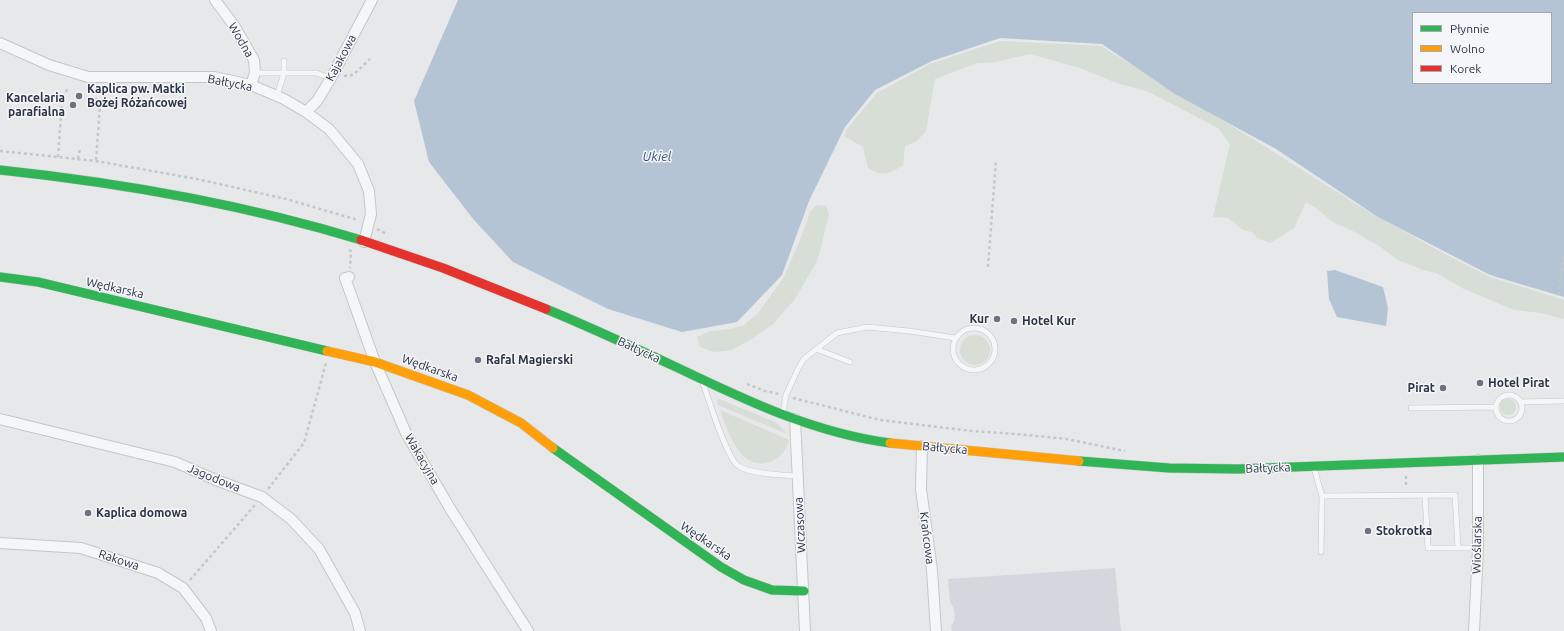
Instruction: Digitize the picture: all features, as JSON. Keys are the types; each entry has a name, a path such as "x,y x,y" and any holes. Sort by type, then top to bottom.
{"main road":[{"name":"Bałtycka","path":"0,170 66,177 154,190 264,213 364,242 472,279 550,310 702,380 795,419 869,440 1160,467 1216,469 1314,467 1564,457"},
{"name":"Wędkarska","path":"0,277 38,282 375,362 468,395 521,423 642,512 721,567 744,580 772,590 804,591"}],"street":[{"name":"Wodna","path":"215,0 235,27 254,60 255,73 251,85"},
{"name":"Kajakowa","path":"306,112 317,101 331,78 372,0"},
{"name":"Bałtycka","path":"0,43 49,65 88,77 214,77 251,85 277,96 306,112 329,129 358,164 369,191 371,214 364,242"},
{"name":"Wakacyjna","path":"349,277 345,278 375,362 406,433 455,516 528,631"},
{"name":"Jagodowa","path":"0,419 175,462 216,480 262,497 291,518 319,549 356,613 360,631"},
{"name":"Wczasowa","path":"795,419 805,631"},
{"name":"Krańcowa","path":"922,446 921,489 932,570 936,631"},
{"name":"Wioślarska","path":"1474,631 1478,548 1478,460"},
{"name":"Rakowa","path":"0,543 81,548 158,573 183,588 206,618 211,631"}],"lane":[{"path":"277,96 284,73 284,61"},
{"path":"255,73 316,73 331,78"},
{"path":"783,414 786,396 804,359 837,333 868,327 956,338 966,330 980,329 986,332 994,343 994,356 985,367 979,370 965,368 955,359 953,352 956,338"},
{"path":"816,349 850,362"},
{"path":"702,380 729,451 738,465 757,473 797,476"},
{"path":"1506,395 1514,396 1520,402 1522,410 1518,418 1514,421 1505,421 1498,416 1495,407 1498,399 1506,395"},
{"path":"1520,402 1564,401"},
{"path":"1411,408 1495,407"},
{"path":"1314,467 1322,496 1321,552"},
{"path":"1424,495 1428,548 1478,548"},
{"path":"1322,496 1456,495 1458,548"}],"path":[{"path":"331,78 353,75 370,59"},
{"path":"58,157 62,101 68,87"},
{"path":"96,98 100,105 96,161"},
{"path":"78,159 80,149"},
{"path":"0,151 96,161 197,179 286,199 343,215 388,235"},
{"path":"988,267 996,160"},
{"path":"349,277 351,251"},
{"path":"1558,295 1564,254"},
{"path":"183,588 262,497 304,443 329,351"},
{"path":"745,383 765,391 880,420 1067,440 1126,451"},
{"path":"1406,476 1406,490"}],"shaded area":[{"path":"1000,41 1101,46 1359,206 1430,246 1490,277 1564,300 1564,319 1541,313 1514,310 1464,289 1436,273 1423,270 1398,260 1379,246 1351,230 1334,223 1306,202 1294,228 1270,243 1257,238 1252,232 1243,230 1228,218 1213,217 1230,144 1218,128 1149,92 1114,82 1080,68 1030,54 996,62 977,63 935,79 926,131 917,141 905,146 903,165 894,171 886,173 878,173 868,168 863,147 844,136 846,130 877,93 930,64"},
{"path":"816,205 826,206 829,214 818,259 795,299 773,324 752,339 732,350 714,352 700,347 697,337 711,331 730,329 744,325 758,313 784,277 803,233 810,212"},
{"path":"975,335 981,336 989,344 989,356 981,364 975,365 969,364 961,356 960,350 961,344 969,336"},
{"path":"719,399 777,423 787,434 718,405 717,400"},
{"path":"1508,399 1514,401 1516,407 1514,413 1508,415 1502,413 1500,407 1502,401"},
{"path":"720,410 789,440 787,447 781,455 772,461 761,463 752,461 744,456 737,448 727,429"},
{"path":"1115,568 1121,631 952,631 951,626 955,619 954,609 950,602 948,579"}],"water":[{"name":"Ukiel","path":"458,0 1564,0 1564,297 1490,275 1378,217 1276,149 1175,94 1102,44 1000,38 932,61 875,90 845,127 809,201 782,275 737,322 682,332 608,309 513,262 474,220 429,162 414,101"},
{"path":"1335,270 1383,287 1388,308 1386,326 1337,317 1329,299 1327,271"}],"traffic: fast":[{"path":"0,170 92,181 182,196 227,205 317,227 361,240"},
{"path":"0,277 38,282 327,351"},
{"path":"546,309 780,414 834,432 890,443"},
{"path":"553,448 721,567 744,580 772,590 804,591"},
{"path":"1079,461 1169,468 1238,469 1564,457"}],"traffic: slow":[{"path":"327,351 375,362 468,395 521,423 553,448"},
{"path":"890,443 1079,461"}],"traffic: jam":[{"path":"361,240 443,268 546,309"}],"place":[{"name":"Kaplica pw. Matki Bożej Różańcowej","path":"79,96"},
{"name":"Kancelaria parafialna","path":"73,105"},
{"name":"Kur","path":"997,319"},
{"name":"Hotel Kur","path":"1014,321"},
{"name":"Rafal Magierski","path":"478,360"},
{"name":"Hotel Pirat","path":"1480,383"},
{"name":"Pirat","path":"1443,388"},
{"name":"Kaplica domowa","path":"88,513"},
{"name":"Stokrotka","path":"1368,531"}]}
